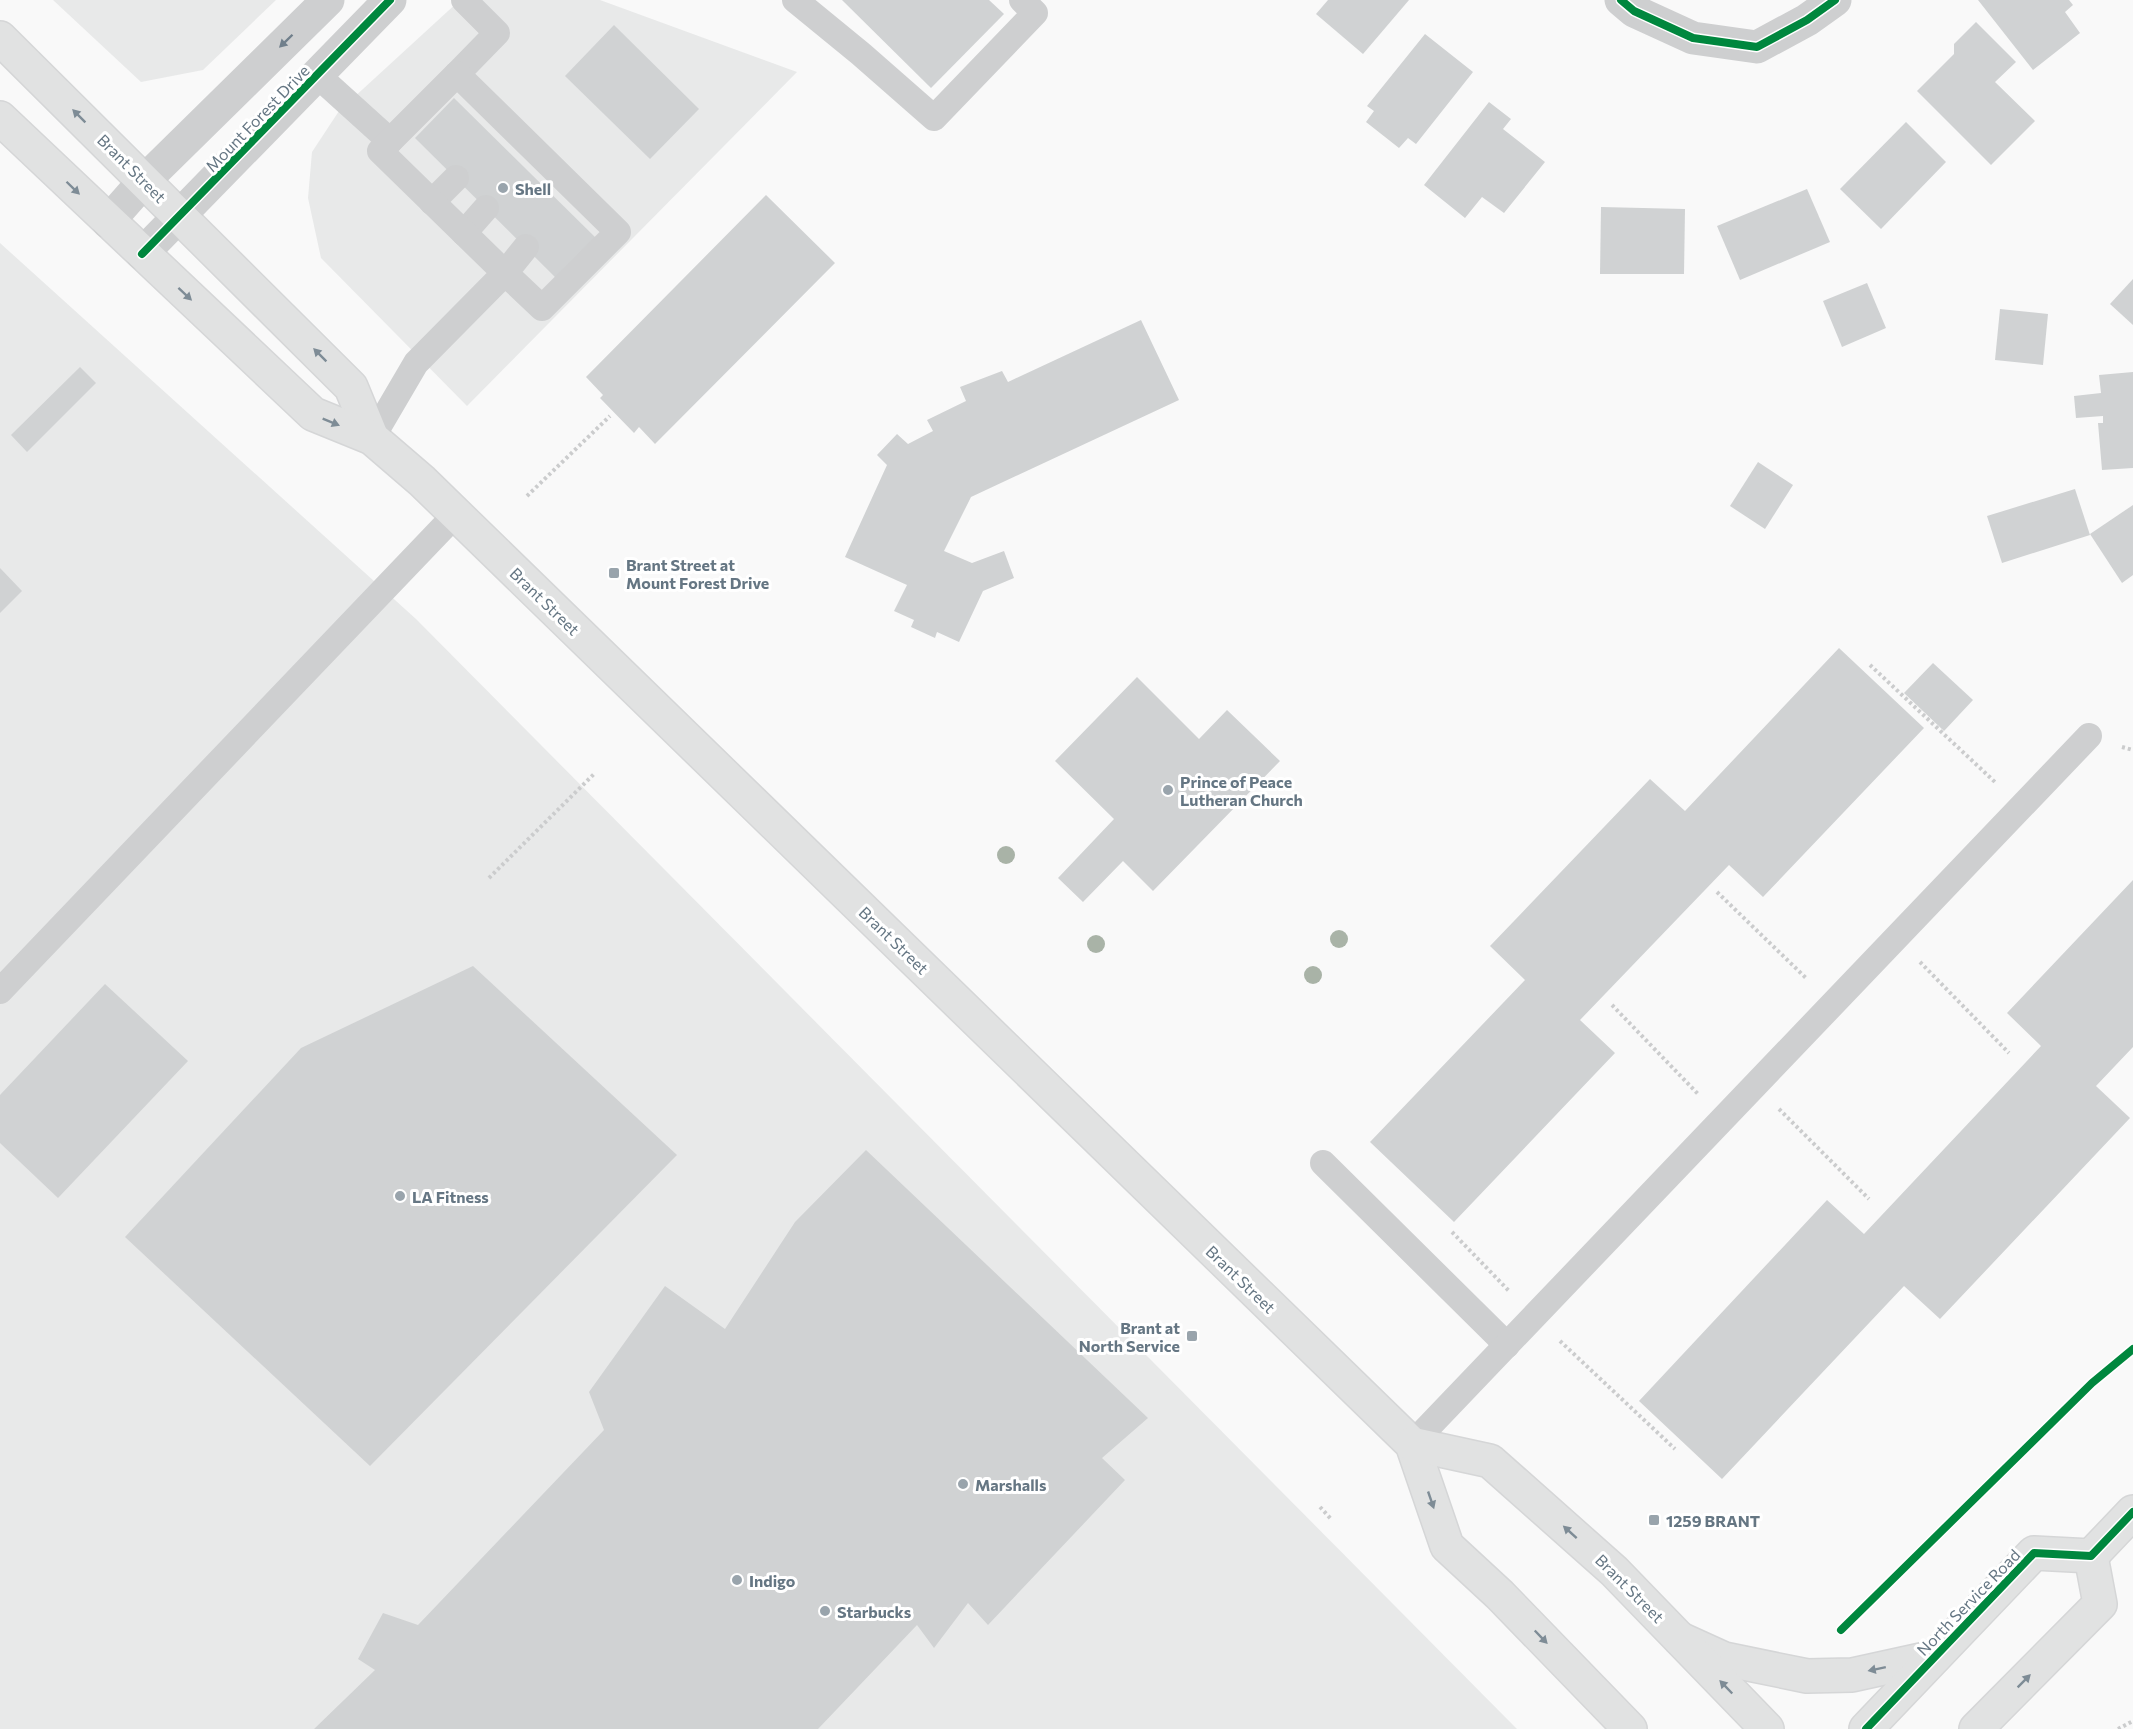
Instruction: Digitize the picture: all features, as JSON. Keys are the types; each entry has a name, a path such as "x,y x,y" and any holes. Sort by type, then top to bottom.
{"main road":[{"name":"Brant Street","path":"0,38 351,387 372,438"},
{"name":"Brant Street","path":"0,118 313,414 372,438 422,481 1412,1444 1447,1546 1500,1594 1618,1722"},
{"name":"Brant Street","path":"1412,1444 1490,1461 1614,1570 1767,1729"},
{"path":"1980,1727 2100,1604 2091,1556 2133,1512"},
{"name":"North Service Road","path":"1866,1729 2034,1553 2091,1556"},
{"path":"1680,1638 1724,1659 1807,1676 1852,1675 1934,1657"}],"street":[{"name":"Mount Forest Drive","path":"108,222 144,180 328,0"},
{"name":"Mount Forest Drive","path":"142,254 390,0"},
{"path":"1621,0 1634,11 1693,38 1757,47 1807,20 1835,0"}],"lane":[{"path":"457,74 501,131 570,199 618,232 542,308 380,151 497,33 464,0"},
{"path":"795,0 934,118 1035,13 1022,0"},
{"path":"317,75 390,141"},
{"path":"432,202 456,178"},
{"path":"464,233 486,208"},
{"path":"372,438 416,363 505,273 526,247"},
{"path":"0,991 456,514"},
{"path":"1412,1444 2089,736"},
{"path":"1323,1163 1507,1345"}],"path":[{"path":"527,496 610,416"},
{"path":"1870,665 2021,807"},
{"path":"489,878 594,774"},
{"path":"1717,892 1833,1004"},
{"path":"1896,938 2009,1053"},
{"path":"1612,1005 1723,1120"},
{"path":"1755,1085 1869,1199"},
{"path":"1320,1507 1332,1520"},
{"path":"2118,1729 2133,1721"}],"shaded area":[{"path":"53,0 276,0 203,70 141,82"},
{"path":"460,0 600,0 797,72 467,406 321,258 308,198 312,152 339,111"},
{"path":"0,243 416,619 1517,1729 0,1729"}],"building":[{"path":"842,0 989,0 1004,14 931,88"},
{"path":"1328,0 1409,0 1363,54 1316,14"},
{"path":"1978,0 2069,0 2073,5 2065,12 2080,33 2033,70"},
{"path":"1976,22 2016,62 1995,82 2035,121 1991,165 1917,91 1954,54 1954,44"},
{"path":"614,25 699,109 650,159 565,76"},
{"path":"1425,34 1473,72 1416,144 1408,138 1399,148 1366,122 1374,111 1367,106"},
{"path":"454,98 598,240 558,280 415,138"},
{"path":"1489,102 1511,119 1503,129 1545,162 1504,213 1482,197 1465,218 1424,185"},
{"path":"1906,122 1946,162 1881,229 1840,189"},
{"path":"1807,189 1830,242 1740,280 1717,226"},
{"path":"766,195 835,263 655,444 639,427 634,433 600,398 603,395 586,377"},
{"path":"1601,207 1685,209 1684,274 1600,274"},
{"path":"2133,279 2133,325 2110,304"},
{"path":"1867,283 1886,328 1842,347 1823,301"},
{"path":"2000,309 2048,314 2043,365 1995,360"},
{"path":"1141,320 1179,400 971,497 944,551 972,563 1004,551 1014,578 983,591 959,642 937,632 935,638 911,627 914,620 894,611 907,585 845,557 887,465 877,455 897,434 908,444 933,431 927,420 966,401 960,387 1002,371 1008,382"},
{"path":"80,367 96,383 27,452 11,435"},
{"path":"2133,372 2133,468 2102,470 2098,423 2103,423 2103,416 2076,418 2074,396 2101,393 2099,375"},
{"path":"1758,462 1793,485 1765,529 1730,506"},
{"path":"2075,489 2090,535 2002,563 1987,516"},
{"path":"2133,505 2133,575 2122,583 2090,534"},
{"path":"0,568 22,591 0,613"},
{"path":"1839,648 1924,728 1763,897 1729,865 1580,1020 1615,1053 1454,1222 1370,1142 1525,980 1490,946 1650,779 1685,811"},
{"path":"1933,663 1973,700 1944,731 1904,693"},
{"name":"Prince of Peace Lutheran Church","path":"1137,677 1199,739 1227,710 1280,761 1153,891 1123,861 1083,902 1058,878 1114,819 1055,761"},
{"path":"2133,880 2133,1047 2096,1086 2130,1118 1940,1319 1904,1286 1722,1479 1639,1401 1827,1200 1864,1234 2041,1046 2007,1013"},
{"name":"LA Fitness","path":"473,966 677,1155 370,1466 125,1237 301,1048"},
{"path":"105,984 188,1061 58,1198 0,1143 0,1095"},
{"path":"866,1150 1148,1418 1102,1458 1125,1480 988,1625 968,1603 934,1648 917,1625 818,1729 314,1729 375,1670 358,1659 383,1613 418,1625 604,1430 589,1392 665,1286 725,1329 795,1222"}],"cycle path":[{"path":"142,254 390,0"},
{"path":"1621,0 1634,11 1693,38 1757,47 1807,20 1835,0"},
{"path":"1841,1630 2092,1383 2133,1349"},
{"path":"1866,1729 2034,1553 2091,1556 2133,1512"}],"place":[{"name":"Shell","path":"503,188"},
{"name":"Brant Street at Mount Forest Drive","path":"614,573"},
{"name":"Prince of Peace Lutheran Church","path":"1168,790"},
{"name":"LA Fitness","path":"400,1196"},
{"name":"Brant at North Service","path":"1192,1336"},
{"name":"Marshalls","path":"963,1484"},
{"name":"1259 BRANT","path":"1654,1520"},
{"name":"Indigo","path":"737,1580"},
{"name":"Starbucks","path":"825,1611"}]}
